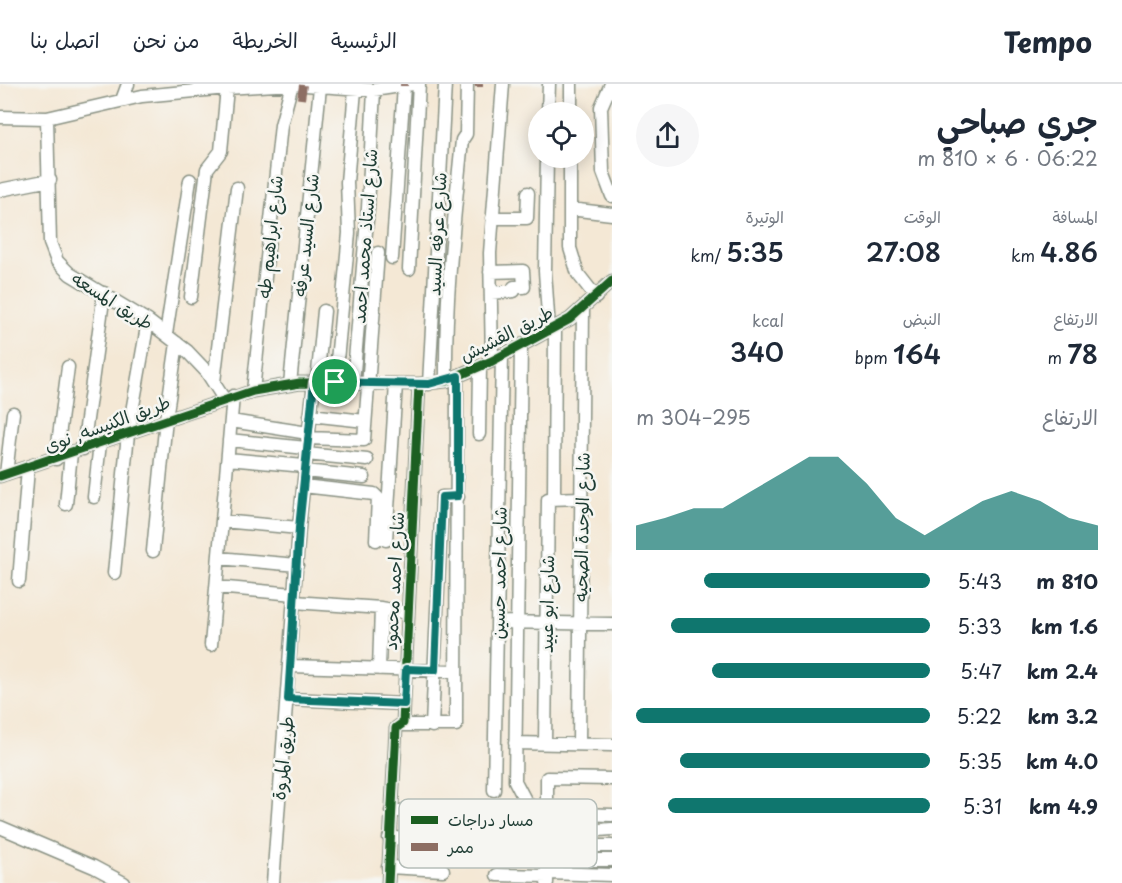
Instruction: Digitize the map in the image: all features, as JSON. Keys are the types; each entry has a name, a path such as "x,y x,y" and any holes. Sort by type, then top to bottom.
{"street":[{"path":"122,100 128,84"},
{"path":"0,117 47,118 122,100 144,90 292,84 374,90 409,85 392,258"},
{"name":"شارع ابراهيم طه","path":"253,391 281,125 292,84"},
{"path":"408,269 419,84"},
{"name":"شارع عرفه السيد","path":"424,384 444,84"},
{"path":"402,725 454,727 456,723 458,496 452,379 446,330 462,140 466,134 467,84"},
{"name":"شارع احمد حسين","path":"494,790 497,622 497,358 490,272 503,84"},
{"path":"548,102 549,84"},
{"path":"571,102 572,84"},
{"path":"611,86 602,103 607,149 604,180 612,196"},
{"path":"191,297 207,169 221,151 230,87"},
{"name":"شارع السيد عرفه","path":"290,384 320,87"},
{"path":"335,382 350,233 347,182 356,90"},
{"name":"شارع استاذ محمد احمد","path":"353,383 368,208 374,90"},
{"name":"طريق المسعه","path":"47,118 52,252 70,274 104,292 177,343 229,397"},
{"path":"547,168 545,271 552,328 554,497 582,498"},
{"path":"570,168 570,248 578,274 596,297"},
{"path":"0,190 50,180"},
{"path":"165,334 190,180"},
{"path":"214,382 237,188"},
{"path":"492,218 527,218 528,193"},
{"path":"570,209 612,214"},
{"path":"228,459 306,452 363,442 378,253"},
{"path":"490,272 524,271 524,287 514,287 514,291 491,293"},
{"name":"طريق القشيش","path":"229,397 290,384 316,382 424,384 452,379 480,367 552,328 583,309 612,281"},
{"path":"66,504 104,292"},
{"name":"شارع الوحدة الصحيه","path":"579,744 583,309"},
{"name":"طريق المروة","path":"273,883 276,812 291,666 299,528 310,415 324,311"},
{"path":"114,573 128,434 148,321"},
{"path":"153,551 166,419 177,343"},
{"path":"521,346 515,743 516,787 524,799"},
{"path":"56,459 68,367"},
{"path":"479,434 480,367"},
{"path":"303,486 371,493 378,498 381,540 396,384"},
{"name":"شارع احمد محمود","path":"388,883 396,728 402,725 404,704 424,384"},
{"path":"212,645 231,422 229,397"},
{"name":"طريق الكنيسه, نوى","path":"3,475 77,452 229,397"},
{"path":"3,475 13,413"},
{"path":"310,415 365,421"},
{"path":"231,422 364,477"},
{"path":"229,440 367,460"},
{"path":"94,497 100,443"},
{"path":"19,581 28,468"},
{"path":"432,726 442,497 458,496"},
{"name":"شارع ابو عبيد","path":"545,744 548,498 554,497"},
{"path":"222,521 299,528"},
{"path":"219,558 297,565"},
{"path":"216,587 408,613"},
{"path":"379,669 381,608"},
{"path":"497,622 546,625 612,624"},
{"path":"291,666 456,671"},
{"path":"288,699 404,704"},
{"path":"515,743 612,745"},
{"path":"547,799 547,779 549,777 612,779"},
{"path":"391,811 399,811"},
{"path":"597,815 612,815"},
{"path":"0,827 99,869 124,883"},
{"path":"597,832 612,829"},
{"path":"389,838 399,838"},
{"path":"597,845 612,846"},
{"path":"388,867 399,868"},
{"path":"406,868 443,870"},
{"path":"98,883 99,869"},
{"path":"497,875 547,877 612,875"}],"marked path":[{"path":"301,99 303,85"}],"cycle path":[{"path":"0,476 253,391 300,383 419,384 446,381 492,361 570,319 612,281"},
{"path":"388,883 396,728 403,723 419,384"}],"route":[{"path":"458,376 458,496 442,497 435,670 406,669 404,704 288,699 299,528 314,382 335,382 429,384 441,383 458,376"}]}
